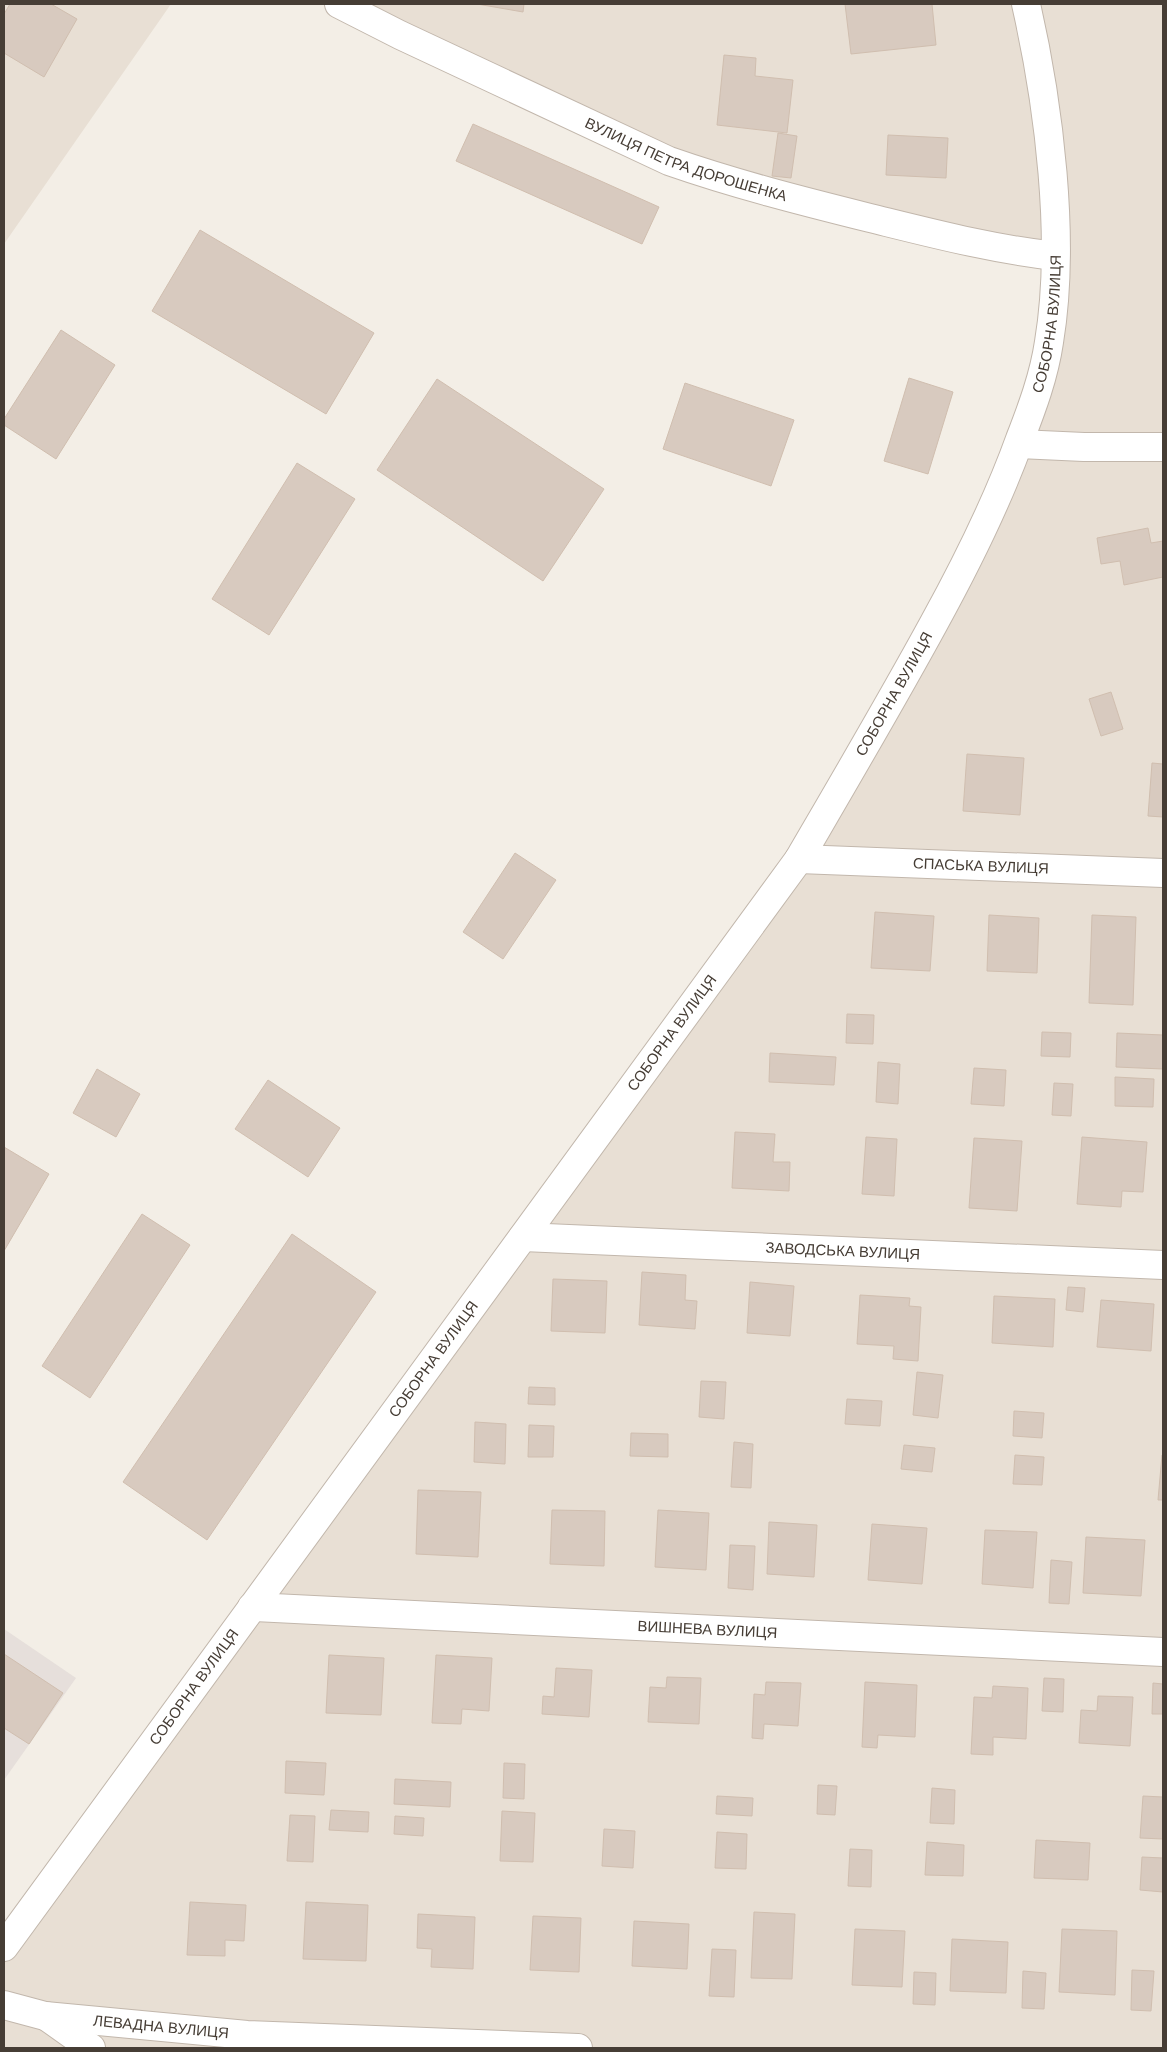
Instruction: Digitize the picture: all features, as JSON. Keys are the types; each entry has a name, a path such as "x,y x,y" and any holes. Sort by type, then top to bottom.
{"street":[{"name":"ВУЛИЦЯ ПЕТРА ДОРОШЕНКА","path":"339,4 647,152 686,167 816,205 1005,249 1055,256"},
{"name":"СОБОРНА ВУЛИЦЯ","path":"4,1947 799,858 893,698 967,564 999,495 1033,406 1049,344 1053,314 1055,216 1040,77 1026,4"},
{"path":"1019,444 1084,448 1163,447"},
{"name":"СПАСЬКА ВУЛИЦЯ","path":"799,858 1163,873"},
{"name":"ЗАВОДСЬКА ВУЛИЦЯ","path":"523,1237 1163,1265"},
{"name":"ВИШНЕВА ВУЛИЦЯ","path":"252,1607 1163,1652"},
{"path":"4,2005 44,2016 91,2048"},
{"name":"ЛЕВАДНА ВУЛИЦЯ","path":"44,2016 247,2035 578,2048"}],"shaded area":[{"path":"4,4 171,4 4,244"},
{"path":"339,4 1163,4 1163,2048 4,2048 4,1947 799,859 1019,444 1055,256 703,173"},
{"path":"4,1629 76,1678 4,1780"}],"building":[{"path":"10,4 51,4 77,19 44,77 4,53 4,14"},
{"path":"477,4 524,4 523,12"},
{"path":"845,4 932,4 936,45 851,54"},
{"path":"724,55 756,58 755,76 793,80 787,133 717,125"},
{"path":"473,124 659,207 642,244 456,161"},
{"path":"778,133 797,136 791,178 772,176"},
{"path":"888,135 948,138 946,178 886,175"},
{"path":"200,230 374,333 326,414 152,311"},
{"path":"61,330 115,365 56,459 4,425 4,419"},
{"path":"909,378 953,392 928,474 884,461"},
{"path":"437,379 604,489 543,581 377,470"},
{"path":"685,383 794,420 771,486 663,449"},
{"path":"297,463 355,499 269,635 212,599"},
{"path":"1148,528 1151,543 1163,541 1163,577 1124,585 1120,561 1101,564 1097,538"},
{"path":"1111,692 1123,729 1101,736 1089,699"},
{"path":"967,754 1024,758 1020,815 963,811"},
{"path":"1152,763 1163,764 1163,817 1148,816"},
{"path":"515,853 556,880 503,959 463,932"},
{"path":"875,912 934,916 930,971 871,968"},
{"path":"989,915 1039,918 1037,973 987,971"},
{"path":"1092,915 1136,917 1133,1005 1089,1003"},
{"path":"847,1014 874,1015 873,1044 846,1043"},
{"path":"1042,1032 1071,1033 1070,1057 1041,1056"},
{"path":"1117,1033 1163,1035 1163,1069 1116,1067"},
{"path":"770,1053 836,1057 834,1085 769,1082"},
{"path":"878,1062 900,1064 898,1104 876,1102"},
{"path":"974,1068 1006,1070 1004,1106 971,1104"},
{"path":"97,1069 140,1094 116,1137 73,1113"},
{"path":"1115,1077 1154,1079 1153,1107 1115,1106"},
{"path":"268,1080 340,1128 308,1177 235,1129"},
{"path":"1054,1083 1073,1084 1071,1116 1052,1115"},
{"path":"735,1132 775,1134 773,1162 790,1162 789,1191 732,1188"},
{"path":"866,1137 897,1139 894,1196 862,1194"},
{"path":"1082,1137 1147,1142 1143,1192 1122,1191 1121,1207 1077,1204"},
{"path":"974,1138 1022,1141 1017,1211 969,1208"},
{"path":"4,1147 49,1174 4,1251"},
{"path":"142,1214 190,1245 90,1398 42,1366"},
{"path":"292,1234 376,1292 207,1540 123,1482"},
{"path":"642,1272 686,1275 685,1300 697,1301 695,1329 639,1325"},
{"path":"553,1279 607,1281 605,1333 551,1331"},
{"path":"750,1282 794,1286 790,1336 747,1333"},
{"path":"1068,1287 1085,1288 1083,1312 1066,1310"},
{"path":"860,1295 910,1298 909,1306 921,1307 918,1361 893,1359 894,1346 857,1344"},
{"path":"994,1296 1055,1299 1053,1347 992,1343"},
{"path":"1101,1300 1154,1304 1151,1351 1097,1347"},
{"path":"917,1372 943,1375 938,1418 913,1415"},
{"path":"701,1381 726,1382 724,1419 699,1417"},
{"path":"529,1387 555,1388 555,1405 528,1404"},
{"path":"847,1399 882,1401 880,1426 845,1424"},
{"path":"1014,1411 1044,1413 1042,1438 1013,1436"},
{"path":"475,1422 506,1424 505,1464 474,1462"},
{"path":"529,1425 554,1426 553,1457 528,1457"},
{"path":"631,1433 668,1434 668,1457 630,1456"},
{"path":"734,1442 753,1444 751,1488 731,1487"},
{"path":"904,1445 935,1448 932,1472 901,1469"},
{"path":"1015,1455 1044,1457 1042,1485 1013,1484"},
{"path":"1162,1455 1163,1500 1158,1500"},
{"path":"418,1490 481,1492 478,1557 416,1554"},
{"path":"552,1510 605,1511 604,1566 550,1564"},
{"path":"658,1510 709,1513 706,1570 655,1567"},
{"path":"769,1522 817,1525 814,1577 767,1574"},
{"path":"872,1524 927,1528 922,1584 868,1580"},
{"path":"985,1530 1037,1532 1033,1588 982,1584"},
{"path":"1086,1537 1145,1540 1141,1596 1083,1593"},
{"path":"730,1545 755,1546 753,1590 728,1588"},
{"path":"1051,1560 1072,1562 1069,1604 1049,1603"},
{"path":"4,1654 63,1693 29,1744 4,1728"},
{"path":"329,1655 384,1658 381,1715 326,1713"},
{"path":"436,1655 492,1658 489,1711 462,1709 461,1724 432,1723"},
{"path":"556,1668 592,1670 589,1717 542,1714 543,1696 554,1697"},
{"path":"667,1677 701,1678 699,1724 648,1722 650,1687 666,1688"},
{"path":"1044,1678 1064,1679 1063,1712 1042,1711"},
{"path":"766,1682 801,1683 798,1726 764,1724 763,1739 752,1738 754,1694 765,1695"},
{"path":"865,1682 917,1685 915,1737 878,1735 877,1748 862,1747"},
{"path":"1153,1683 1163,1684 1163,1714 1152,1714"},
{"path":"993,1686 1028,1688 1026,1739 993,1737 993,1755 971,1754 974,1697 992,1698"},
{"path":"1098,1696 1133,1697 1130,1746 1079,1743 1081,1710 1097,1711"},
{"path":"286,1761 326,1763 324,1795 285,1793"},
{"path":"504,1763 525,1764 524,1799 503,1798"},
{"path":"395,1779 451,1782 450,1807 394,1804"},
{"path":"818,1785 837,1786 835,1815 817,1814"},
{"path":"932,1788 955,1790 954,1824 930,1823"},
{"path":"717,1796 753,1798 752,1816 716,1814"},
{"path":"1143,1796 1163,1797 1163,1839 1140,1838"},
{"path":"331,1810 369,1812 368,1832 329,1830"},
{"path":"502,1811 535,1813 533,1862 500,1861"},
{"path":"290,1815 315,1816 313,1862 287,1861"},
{"path":"395,1816 424,1818 423,1836 394,1834"},
{"path":"604,1829 635,1831 633,1868 602,1866"},
{"path":"717,1832 747,1834 746,1869 715,1868"},
{"path":"1036,1840 1090,1843 1088,1880 1034,1878"},
{"path":"927,1842 964,1845 963,1876 925,1875"},
{"path":"850,1849 872,1850 871,1887 848,1886"},
{"path":"1142,1857 1163,1858 1163,1892 1140,1890"},
{"path":"190,1902 246,1905 244,1941 225,1940 225,1956 187,1955"},
{"path":"306,1902 368,1905 366,1961 303,1959"},
{"path":"754,1912 795,1914 792,1979 751,1978"},
{"path":"418,1914 475,1917 473,1969 431,1967 432,1949 417,1948"},
{"path":"533,1916 581,1918 579,1972 530,1970"},
{"path":"634,1921 689,1924 687,1969 632,1966"},
{"path":"855,1929 905,1931 902,1987 852,1985"},
{"path":"1062,1929 1117,1931 1115,1995 1059,1992"},
{"path":"952,1939 1008,1942 1006,1993 950,1991"},
{"path":"712,1949 736,1950 734,1997 709,1996"},
{"path":"1132,1970 1154,1971 1151,2011 1131,2010"},
{"path":"1023,1971 1046,1973 1044,2009 1022,2008"},
{"path":"914,1972 936,1973 935,2005 913,2004"}]}
